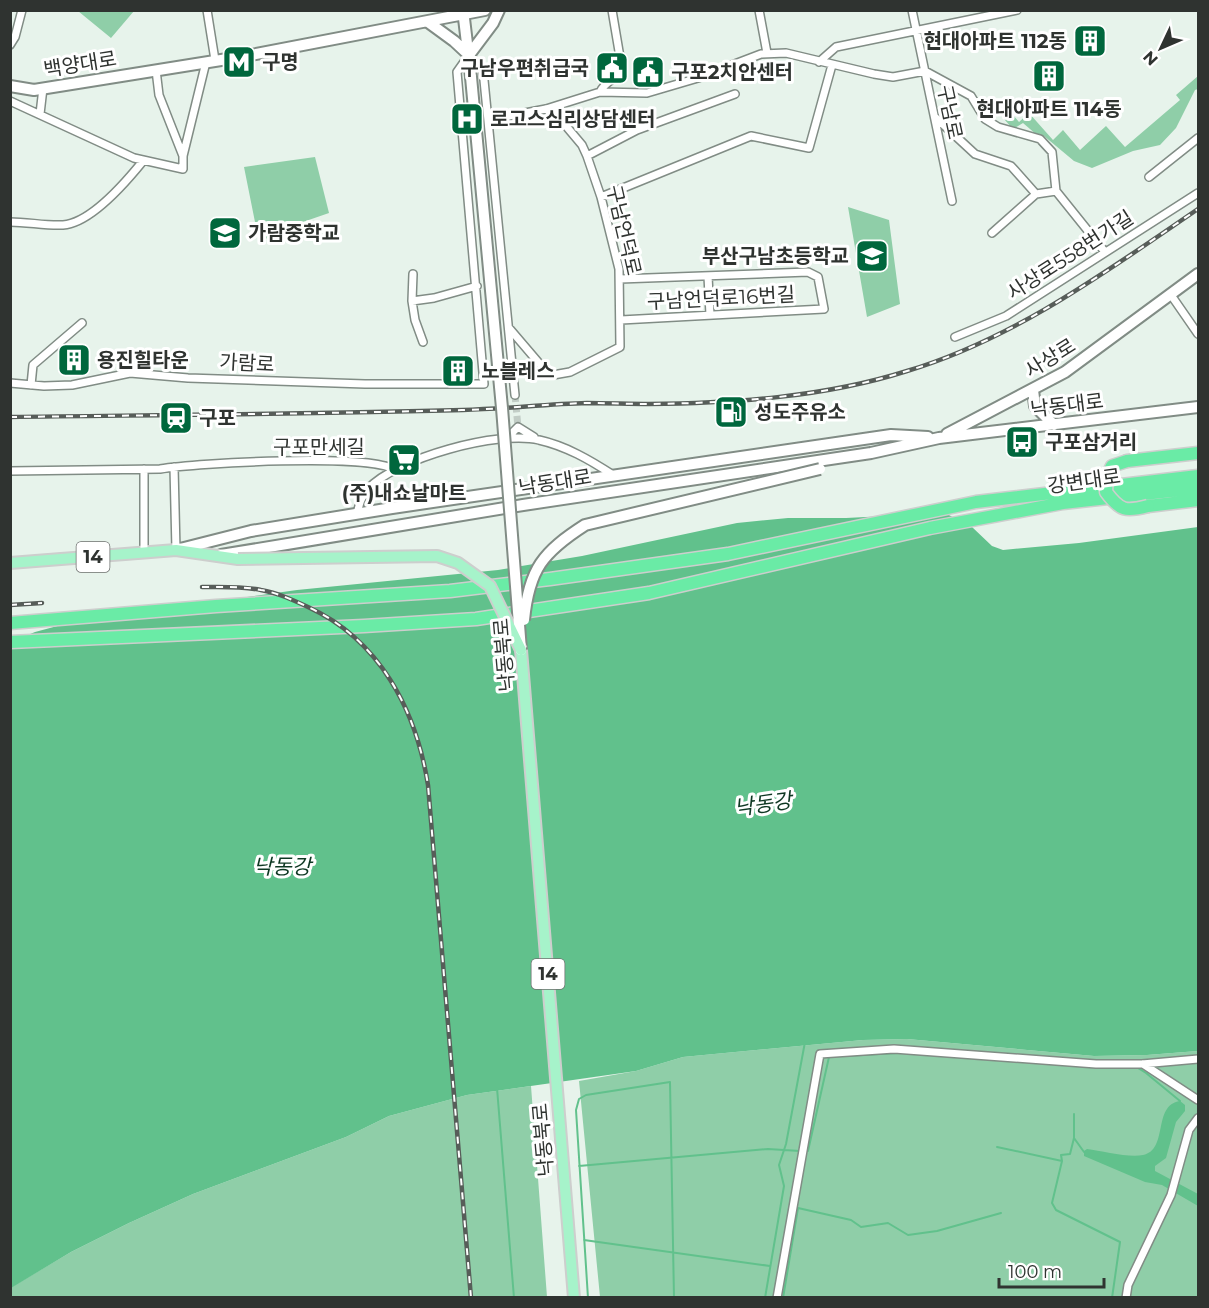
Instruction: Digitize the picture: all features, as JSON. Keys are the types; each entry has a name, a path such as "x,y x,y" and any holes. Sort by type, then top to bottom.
{"highway":[{"path":"1198,453 1127,461 1112,466 1107,476 1106,492 1121,508 1133,510 1198,500"},
{"name":"강변대로","path":"10,623 216,606 450,591 550,579 728,554 976,502 1198,476"},
{"name":"강변대로","path":"10,642 476,619 649,593 930,528 1063,503 1198,488"}],"main road":[{"path":"437,10 428,22 469,55 493,23 499,10"},
{"name":"백양대로","path":"10,86 34,90 210,61 485,10"},
{"name":"낙동북로","path":"463,13 469,55 502,408 574,1298"},
{"name":"사상로","path":"939,438 1033,390 1088,357 1198,274"},
{"path":"1033,390 1035,406 1054,424"},
{"name":"낙동대로","path":"176,550 220,556 523,505 871,453 939,438 1198,407"},
{"name":"낙동대로","path":"10,563 176,550 251,531 891,435 939,438"},
{"name":"14","path":"521,650 526,593 543,558 562,540 585,525 939,438"},
{"name":"14","path":"176,550 238,559 436,556 458,563 490,586 521,650"}],"street":[{"path":"10,45 15,37 22,10"},
{"path":"10,101 143,161 183,169 183,156 210,61 207,10"},
{"path":"600,92 606,82 617,76 622,69 612,10"},
{"path":"759,10 767,53"},
{"name":"구남로","path":"912,10 952,201"},
{"path":"819,62 836,47 1017,10"},
{"path":"488,120 546,109 600,92 647,93 767,53 786,53 893,77 925,71 971,96 986,119 998,127 1040,139 1053,152 1056,191 1105,252"},
{"path":"412,301 434,298 477,286 457,72 469,55 483,70 515,395"},
{"path":"602,197 751,136 809,148 832,65"},
{"path":"156,70 159,95 183,156"},
{"path":"40,114 43,88"},
{"path":"587,156 637,130 735,94"},
{"name":"구남언덕로","path":"509,328 544,369 553,375 570,372 620,347 620,279 602,197 587,156 575,136 546,109"},
{"path":"934,117 975,154 1011,166 1036,194"},
{"path":"1149,177 1198,138"},
{"path":"10,222 64,225 78,220 111,197 143,161"},
{"path":"992,232 1036,194 1056,191"},
{"name":"사상로558번가길","path":"955,337 1006,316 1198,193"},
{"name":"구남언덕로16번길","path":"621,320 824,309 820,283 814,274 808,272 708,276"},
{"path":"413,274 412,301 423,342"},
{"path":"620,279 708,276 710,315"},
{"name":"가람로","path":"10,383 72,385 130,373 188,378 364,384 484,384 477,286"},
{"path":"1171,296 1198,334"},
{"path":"31,385 33,365 82,323"},
{"path":"357,514 362,497 368,489 395,470 447,450 477,442 508,438 518,427 538,440 580,454 613,475"},
{"name":"구포만세길","path":"10,471 144,469 324,461 372,463 395,470"},
{"path":"174,467 176,550"},
{"path":"144,469 144,553"},
{"path":"777,1298 819,1054 894,1049 1096,1064 1142,1064 1198,1059"},
{"path":"1142,1064 1198,1100"},
{"path":"1126,1298 1128,1285 1171,1195 1189,1130 1198,1118"}],"shaded area":[{"path":"134,10 111,38 78,11"},
{"path":"1198,76 1198,89 1195,90 1176,128 1160,145 1133,151 1092,168 1074,161 1044,136 1037,135 1023,123 1013,129 1004,119 1001,111 1006,107 1019,122 1029,113 1053,140 1063,130 1080,150 1106,126 1125,147 1180,100 1176,95"},
{"path":"315,157 329,213 300,223 267,239 264,235 258,237 244,167"},
{"path":"848,207 889,220 900,304 867,317"},
{"path":"907,1039 1094,1056 1198,1051 1198,1297 600,1297 579,1081 636,1071 683,1057 863,1040"},
{"path":"531,1086 547,1297 11,1298 10,1288 71,1252 193,1194 346,1137 389,1116 467,1095"}],"water":[{"name":"낙동강","path":"945,513 972,527 992,546 1003,550 1079,543 1198,527 1198,1051 1094,1056 907,1039 863,1040 683,1057 636,1071 467,1095 389,1116 346,1137 193,1194 71,1252 11,1288 10,648 21,638 76,621 297,590 498,570 582,556 737,523 788,518 846,518"},
{"path":"1180,1101 1185,1105 1185,1111 1176,1122 1166,1158 1155,1166 1155,1171 1198,1194 1198,1206 1162,1185 1145,1182 1084,1156 1084,1151 1087,1149 1130,1156 1143,1155 1151,1151 1159,1137 1166,1110 1171,1104"}],"waterway":[{"path":"765,1298 784,1186 779,1165 786,1144 805,1042"},
{"path":"844,1056 898,1053"},
{"path":"806,1151 808,1151 829,1057"},
{"path":"1083,1066 1138,1068 1180,1101"},
{"path":"588,1298 576,1110 579,1099 586,1095 670,1082 674,1298"},
{"path":"497,1088 514,1298"},
{"path":"1074,1114 1074,1138 1084,1152"},
{"path":"1062,1161 1061,1155 1070,1154 1074,1138"},
{"path":"997,1147 1062,1161 1052,1203 1056,1210 1120,1242 1112,1298"},
{"path":"579,1166 768,1149 800,1151"},
{"path":"783,1298 798,1208 851,1220 861,1227 888,1223 908,1235 937,1231 1001,1213"},
{"path":"584,1240 770,1266"}],"tunnel":[{"path":"515,395 518,427"}],"railway":[{"path":"10,417 406,411 587,403 649,404 747,400 812,393 907,371 985,341 1094,279 1198,209"},
{"path":"202,587 239,587 267,591 297,602 333,621 355,638 391,680 414,730 428,785 471,1298"},
{"path":"10,605 42,603"}],"place":[{"name":"현대아파트 112동","path":"1090,41"},
{"name":"구명","path":"239,62"},
{"name":"구남우편취급국","path":"612,68"},
{"name":"구포2치안센터","path":"648,72"},
{"name":"현대아파트 114동","path":"1049,76"},
{"name":"로고스심리상담센터","path":"467,119"},
{"name":"가람중학교","path":"225,233"},
{"name":"부산구남초등학교","path":"872,256"},
{"name":"용진힐타운","path":"74,360"},
{"name":"노블레스","path":"458,371"},
{"name":"성도주유소","path":"731,412"},
{"name":"구포","path":"176,418"},
{"name":"구포삼거리","path":"1022,442"},
{"name":"(주)내쇼날마트","path":"404,460"}]}
